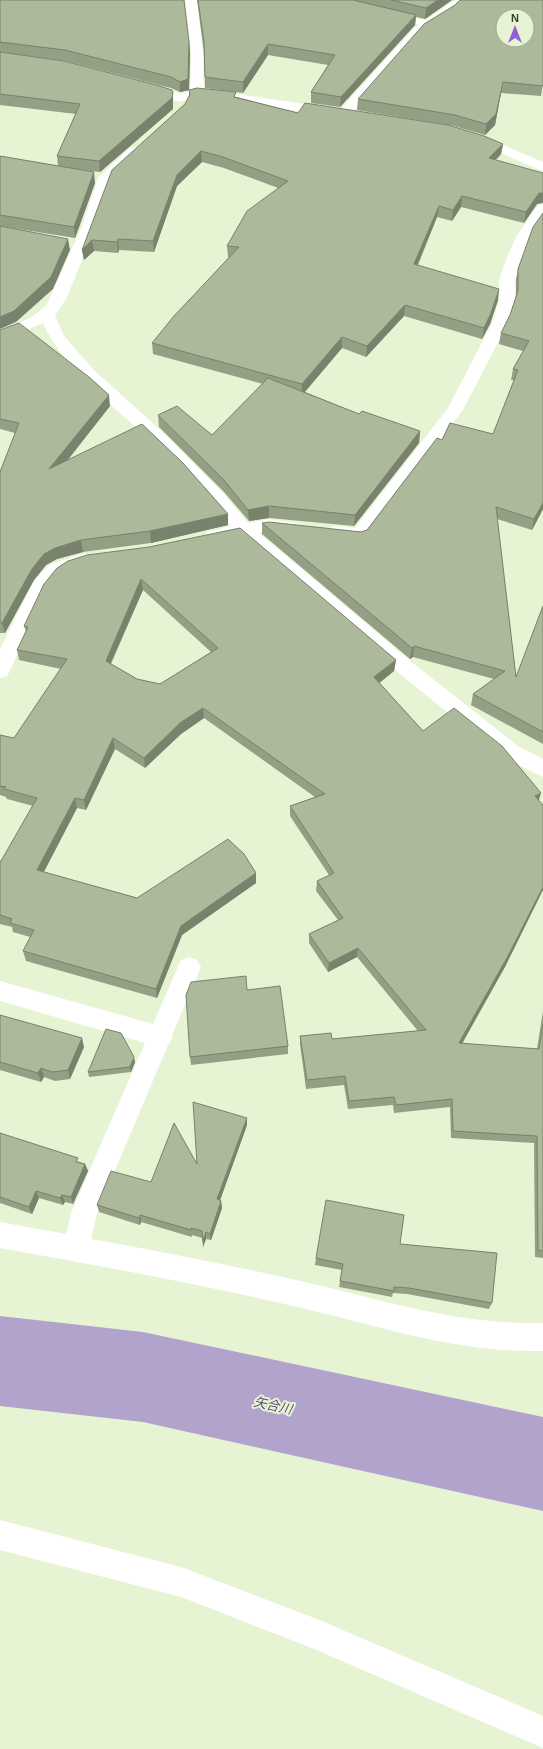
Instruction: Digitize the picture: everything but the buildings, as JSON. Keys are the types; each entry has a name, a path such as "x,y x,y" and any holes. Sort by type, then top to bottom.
{"street":[{"path":"191,0 197,53 197,93"},
{"path":"344,114 418,31 449,12 462,0"},
{"path":"130,82 166,92 180,104 197,93 214,94 358,116"},
{"path":"461,133 488,142 543,167"},
{"path":"0,337 47,314 58,299 90,224 98,178 144,144"},
{"path":"192,540 269,525 360,535 448,422 499,325 507,301 507,280 515,255 523,237 543,208"},
{"path":"66,243 81,246"},
{"path":"47,314 57,337 88,374 162,441 217,497 244,529 407,670 511,752 543,769"},
{"path":"0,671 36,594 45,580 64,565 99,558"},
{"path":"76,1249 84,1213 161,1037 189,967"},
{"path":"0,991 161,1037"},
{"path":"0,1235 306,1296 371,1313 480,1336 519,1339 543,1337"},
{"path":"0,1535 181,1582 317,1634 543,1732"}],"lane":[{"path":"379,12 428,24"}],"waterway":[{"name":"矢合川","path":"0,1361 143,1377 543,1464"}]}
